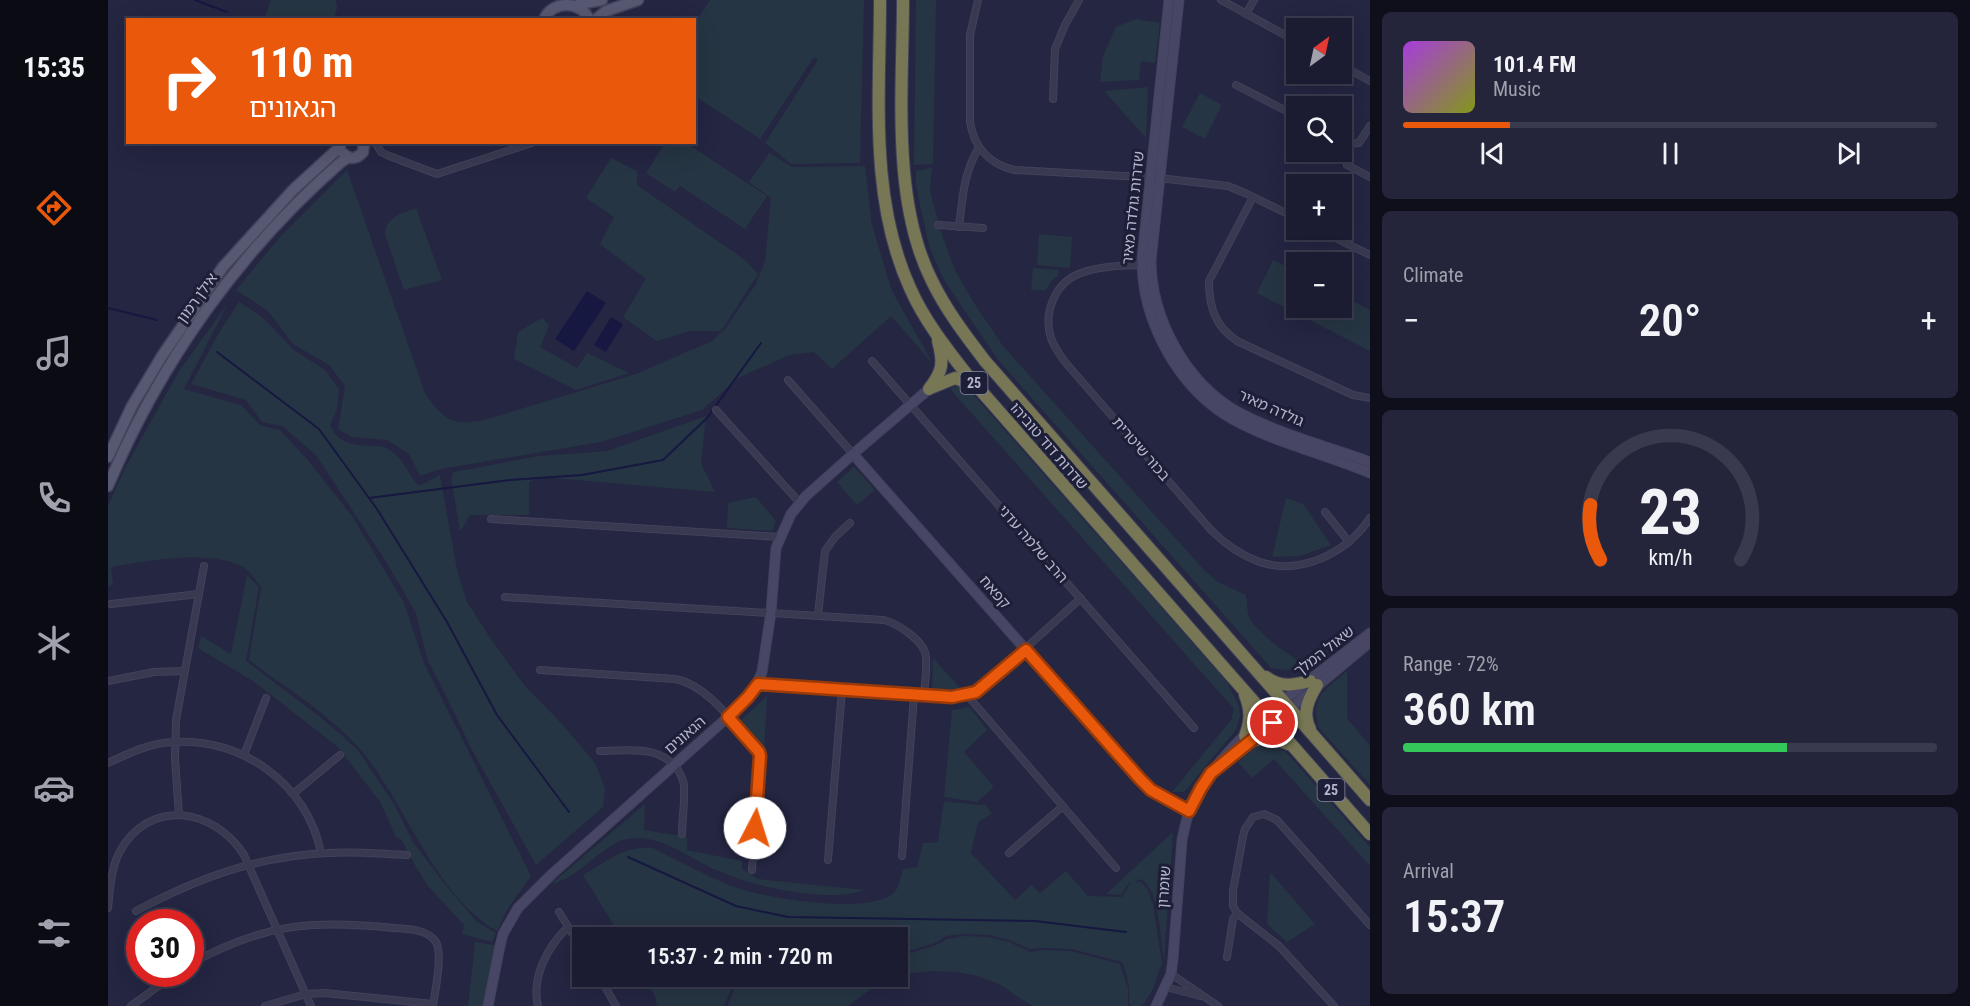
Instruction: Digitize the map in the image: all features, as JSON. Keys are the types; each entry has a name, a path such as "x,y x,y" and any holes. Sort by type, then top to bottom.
{"highway":[{"name":"שדרות דוד טוביהו","path":"880,0 880,146 885,203 898,259 911,290 935,332 978,388 1370,834"},
{"name":"שדרות דוד טוביהו","path":"903,0 904,176 912,226 931,280 954,319 985,361 1370,800"},
{"path":"929,389 940,374 942,366 935,332"},
{"path":"929,389 956,378 969,381 978,388"},
{"path":"1254,668 1278,684 1313,683 1306,712 1306,721 1311,733"},
{"path":"1242,688 1251,713 1248,738 1270,737 1292,745"}],"main road":[{"path":"545,13 561,1 602,0"},
{"path":"597,18 606,11 638,0"},
{"path":"576,2 586,12 588,18"},
{"name":"אילן רמון","path":"108,486 147,403 171,362 212,302 257,245 302,197 341,162 360,155 367,144"},
{"path":"341,145 343,153 349,158"},
{"name":"אילן רמון","path":"108,457 132,406 162,356 223,267 294,189 341,145"}],"street":[{"path":"978,0 970,35 971,131 979,147 1000,167 1014,170 1155,178 1228,186 1286,213"},
{"path":"1053,99 1055,50 1065,25 1079,0"},
{"name":"שדרות גולדה מאיר","path":"1169,0 1155,178 1142,242 1146,265 1145,295 1158,336 1179,369 1205,399 1233,419 1267,435 1370,473"},
{"path":"1155,178 1171,87 1179,0"},
{"path":"1221,0 1286,36"},
{"path":"1246,14 1254,0"},
{"path":"1352,71 1370,81"},
{"path":"1236,85 1286,111"},
{"path":"1352,144 1359,143 1370,126"},
{"path":"369,144 389,156 437,174 529,144"},
{"path":"960,227 965,179 979,147"},
{"path":"1347,165 1370,177"},
{"path":"1254,197 1209,281 1211,301 1218,324 1237,341 1353,395 1370,398"},
{"path":"938,225 982,228"},
{"path":"1339,240 1370,255"},
{"name":"גולדה מאיר","path":"1146,265 1167,332 1188,366 1212,392 1237,411 1270,427 1370,462"},
{"name":"בכור שיטרית","path":"1146,265 1091,270 1067,281 1059,289 1050,308 1047,320 1052,341 1065,362 1211,530 1240,553 1259,562 1272,565 1299,565 1334,553 1349,542 1370,518"},
{"name":"הרב שלמה עדני","path":"872,361 1194,728"},
{"name":"קפאח","path":"789,380 1140,779 1151,790 1189,811"},
{"name":"הגאונים","path":"488,1006 500,946 507,927 518,908 552,874 728,717 758,684 765,659 774,559 780,537 791,514 853,454 929,389"},
{"path":"716,410 800,503"},
{"path":"1326,512 1349,542"},
{"path":"490,519 780,537"},
{"path":"818,615 825,551 835,537 850,523"},
{"path":"179,815 176,720 204,566"},
{"path":"111,604 199,594"},
{"path":"505,597 875,618 894,623 924,650 926,657 924,695"},
{"path":"758,684 952,697 967,695 976,692 1026,650 1081,598"},
{"name":"שאול המלך","path":"1211,773 1248,738 1370,633"},
{"name":"שאול המלך","path":"1313,683 1370,642"},
{"path":"540,670 683,681 700,689 759,752 752,870"},
{"path":"108,681 143,674 184,671"},
{"path":"828,860 842,690"},
{"path":"902,856 914,695"},
{"path":"967,695 1116,868"},
{"path":"244,754 266,698"},
{"path":"108,763 144,748 175,742 211,745 244,754 266,767 293,794 309,819 321,853"},
{"path":"600,751 647,750 662,755 674,764 682,776 684,788 682,834"},
{"path":"293,794 340,755"},
{"name":"שומרון","path":"1156,1006 1171,975 1182,840 1189,811 1211,773"},
{"path":"1009,853 1063,806"},
{"path":"1323,1006 1331,1004 1279,946 1237,913 1233,906 1233,891 1245,829 1252,817 1264,814 1277,820 1370,925"},
{"path":"108,908 115,863 128,839 150,822 161,818 179,815 197,817 219,828 237,844 249,863 311,1006"},
{"path":"140,909 203,880 249,863 321,853 407,855"},
{"path":"559,912 572,933"},
{"path":"1227,957 1233,919 1237,913"},
{"path":"204,957 239,940 277,928 312,924 382,927 425,933 435,940 438,947 433,1005 325,993 306,994 265,1006"},
{"path":"538,1006 536,990 539,974 554,942 568,927"},
{"path":"1171,975 1218,1006"},
{"path":"131,1006 157,987"},
{"path":"605,987 616,1006"},
{"path":"1166,987 1206,998"}],"shaded area":[{"path":"271,0 336,0 334,18 264,18"},
{"path":"710,0 864,0 860,163 791,164 765,143 818,60 814,57 760,139 696,97 696,21"},
{"path":"916,0 936,0 933,164 914,165"},
{"path":"1136,19 1160,23 1155,63 1141,61 1139,80 1100,82 1103,56 1116,27"},
{"path":"1148,87 1146,138 1104,91"},
{"path":"1200,93 1222,105 1205,139 1182,127"},
{"path":"665,144 688,144 767,196 745,229 680,186 675,192 646,173"},
{"path":"769,153 792,167 865,166 872,225 892,291 933,364 891,316 832,369 814,352 789,355 738,378 702,410 601,442 441,469 420,476 409,454 387,440 351,437 338,429 345,386 329,365 293,344 268,311 236,290 280,237 347,170 425,393 439,411 452,420 468,422 491,418 636,374 712,341 725,329 756,284 765,261 771,198 749,182"},
{"path":"611,158 637,171 637,185 745,260 758,274 721,331 690,331 657,341 623,317 646,279 600,244 614,217 586,198"},
{"path":"932,168 930,191 941,232 955,270 1003,346 1205,571 1218,582 1246,595 1250,619 1261,633 1306,666 1287,670 1271,668 998,360 944,280 929,246 916,186 916,171"},
{"path":"416,208 442,280 404,290 385,234 388,223 392,219"},
{"path":"1039,234 1072,237 1070,268 1037,265"},
{"path":"1273,260 1286,267 1286,308 1257,293"},
{"path":"1033,268 1059,270 1058,276 1052,280 1046,290 1031,290"},
{"path":"587,291 606,303 574,351 555,339"},
{"path":"1352,301 1370,310 1370,351 1306,318 1352,318"},
{"path":"239,302 261,316 294,350 325,370 339,389 337,409 330,425 337,436 352,444 381,446 392,451 419,486 440,475 457,570 467,602 525,686 564,726 595,763 605,788 603,807 536,865 472,750 427,659 416,613 385,560 316,455 282,426 262,422 246,400 191,384"},
{"path":"228,303 184,389 241,405 260,425 280,430 307,459 352,516 404,603 424,663 531,876 507,910 497,931 475,915 455,895 422,847 377,771 360,749 335,724 249,660 261,587 245,568 228,561 195,557 142,562 111,567 113,584 108,587 108,505 127,464 179,371"},
{"path":"611,317 623,324 606,352 594,345"},
{"path":"542,318 549,325 540,347 577,368 587,353 629,373 576,390 514,359 518,332"},
{"path":"958,385 971,392 1227,682 1239,706 1240,716 1236,730 1184,792 1172,792 1231,720 1234,709 950,389"},
{"path":"706,416 701,463 715,492 542,477 529,482 529,515 470,515 460,532 451,477 454,472 539,456 607,451"},
{"path":"854,467 875,490 857,505 837,482"},
{"path":"756,497 776,521 772,531 727,528 728,503"},
{"path":"1286,498 1303,504 1331,545 1300,556 1272,557"},
{"path":"247,575 259,587 246,661 324,720 357,749 394,804 413,842 477,922 496,933 492,942 462,934 464,925 428,886 401,839 396,837 380,802 338,747 253,681 198,648 201,636 231,654"},
{"path":"933,658 961,689 932,689"},
{"path":"1347,671 1347,718 1370,746 1370,785 1319,728 1316,717 1316,708 1321,695"},
{"path":"767,696 764,750 740,721"},
{"path":"969,707 987,730 964,752 994,787 977,802 944,797 952,710"},
{"path":"1261,745 1275,745 1287,753 1370,847 1370,866 1274,759 1252,778 1238,762 1253,748"},
{"path":"944,801 985,804 992,814 978,822 971,853 1015,900 1031,885 1040,893 1066,871 1088,896 1122,897 1131,882 1121,895 1106,894 1173,832 1164,960 1156,905 1148,886 1142,879 1134,882 1141,882 1147,888 1153,904 1162,963 1152,991 1142,1006 1129,1004 1128,982 1122,962 1072,949 1030,949 989,935 946,936 935,943 908,952 908,927 615,927 583,875 624,852 653,848 721,882 745,890 817,903 866,903 885,898 896,890 903,869 917,867 923,843 938,842"},
{"path":"645,804 644,830 687,837 687,850 742,861 742,869 758,879 865,890 823,895 775,888 729,875 656,841 635,838 614,844 573,874 551,884"},
{"path":"1270,872 1315,924 1287,942 1267,924"},
{"path":"964,936 988,937 1009,942 1030,952 1071,951 1120,964 1128,988 1128,1006 1032,1006 999,984 978,976 933,971 908,974 908,954 947,939"},
{"path":"475,942 495,945 498,950 488,1006 468,1006"},
{"path":"650,987 732,987 724,1006 657,1006"},
{"path":"875,987 848,1006 727,1006 735,988"}],"waterway":[{"path":"195,0 227,12"},
{"path":"108,308 157,320"},
{"path":"369,498 510,480 582,475 663,460 707,418 761,343"},
{"path":"217,352 319,429 377,509 447,622 497,715 569,812"},
{"path":"628,857 736,906 788,917 1035,921 1126,932"}],"route":[{"path":"755,828 760,756 728,717 758,684 952,697 976,692 1026,650 1151,790 1189,811 1211,773 1273,723"}]}
